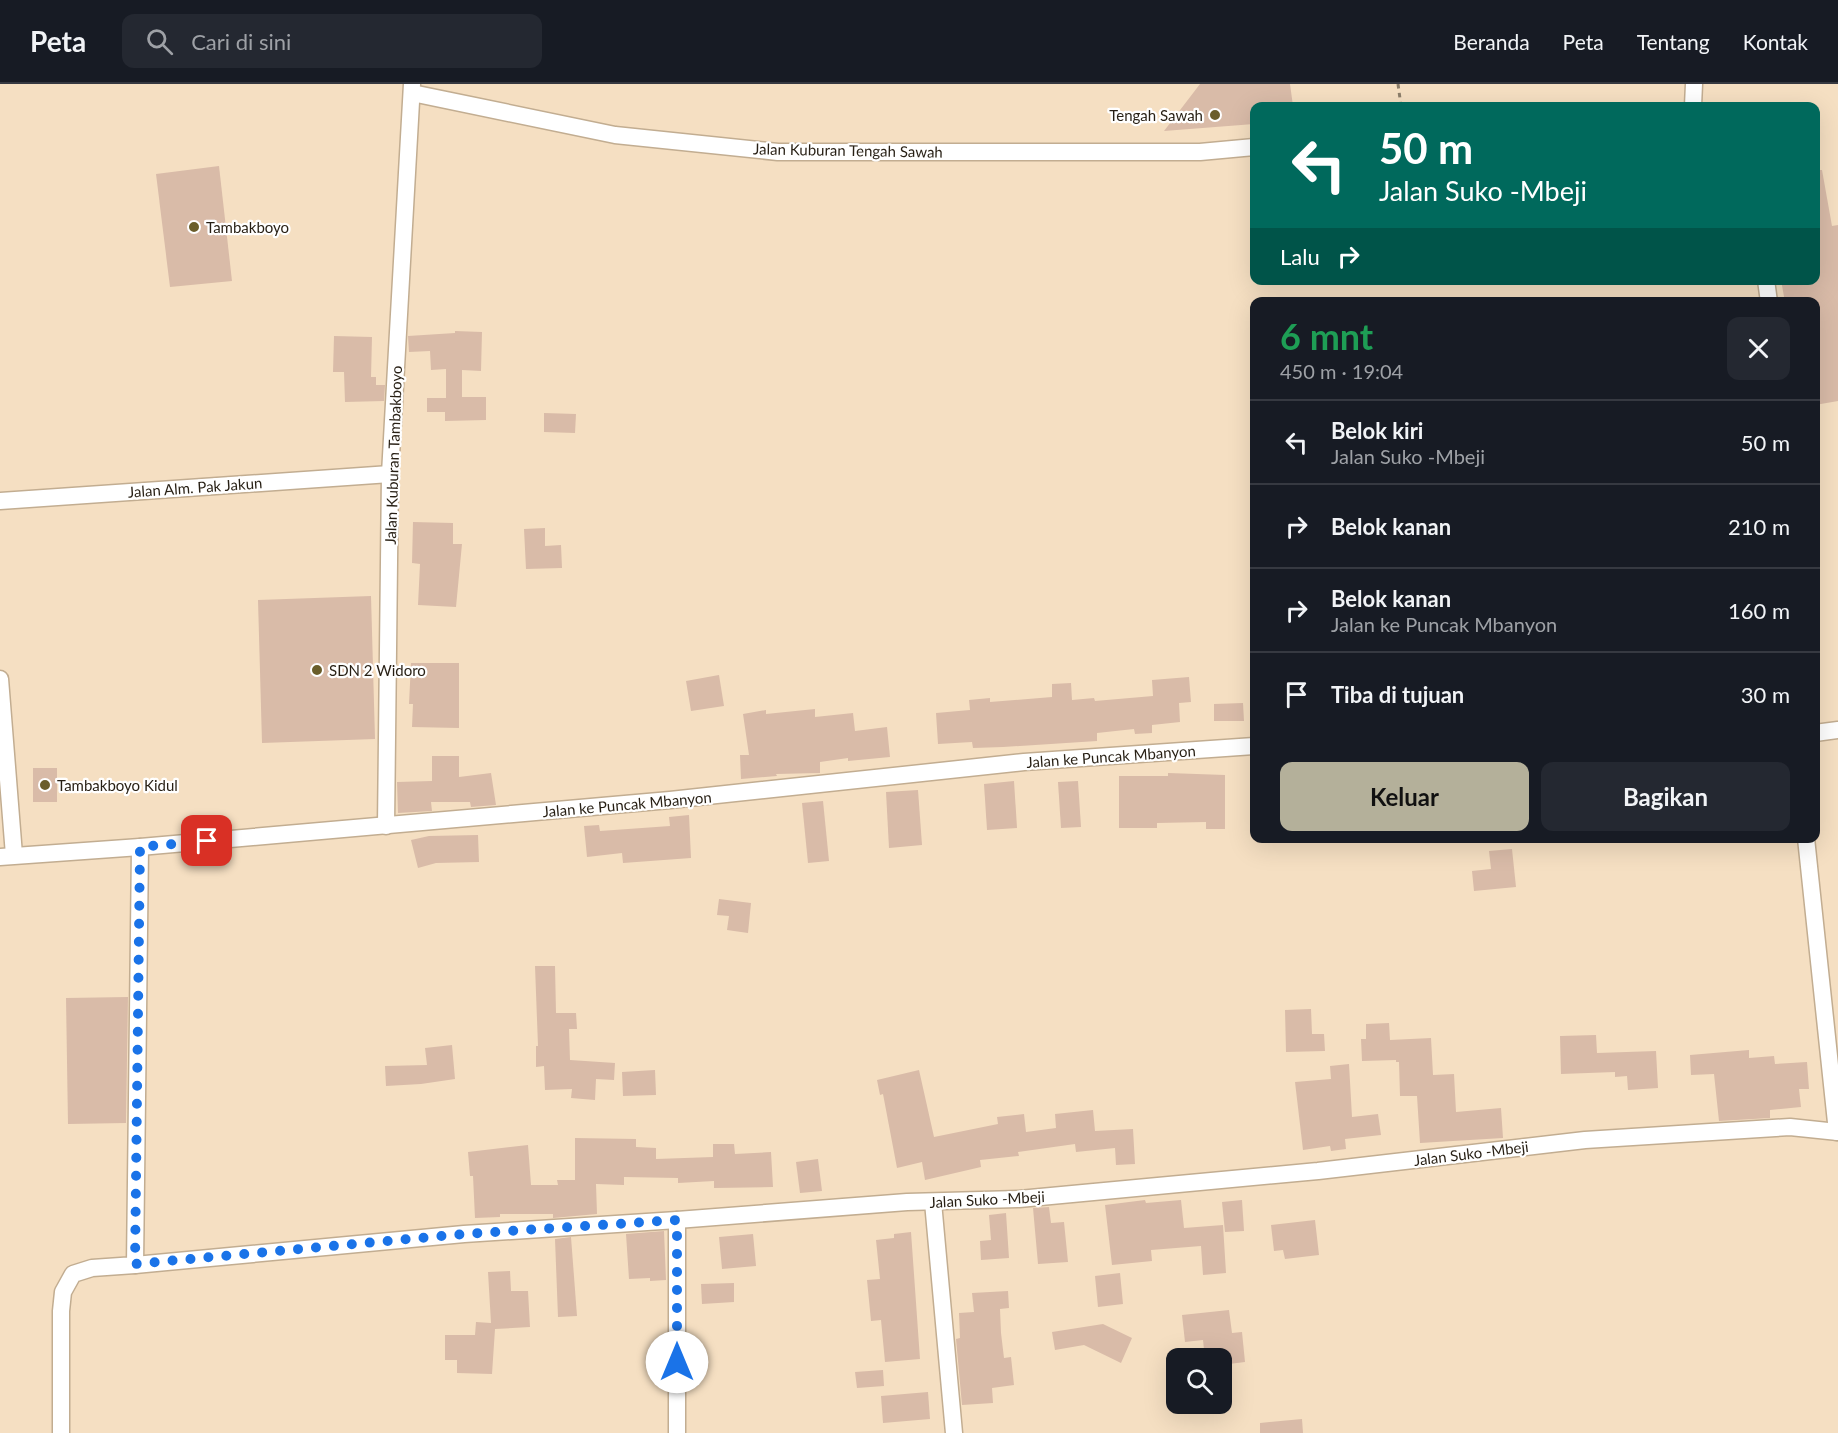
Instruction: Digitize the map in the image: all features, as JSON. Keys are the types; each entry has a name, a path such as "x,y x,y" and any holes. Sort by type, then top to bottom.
{"street":[{"path":"1693,102 1694,84"},
{"name":"Jalan Kuburan Tengah Sawah","path":"412,88 615,135 778,152 1200,152 1250,147"},
{"name":"Jalan Kuburan Tambakboyo","path":"386,826 390,474 412,88"},
{"name":"Jalan Alm. Pak Jakun","path":"0,501 390,474"},
{"path":"0,679 7,856"},
{"path":"1820,732 1838,730"},
{"name":"Jalan ke Puncak Mbanyon","path":"7,856 140,847 670,800 1024,762 1250,747"},
{"path":"1807,843 1837,1132"},
{"path":"135,1264 140,847"},
{"name":"Jalan Suko -Mbeji","path":"61,1433 63,1292 73,1274 92,1268 464,1234 933,1202 1043,1197 1318,1171 1586,1140 1790,1127 1837,1132"},
{"path":"933,1202 954,1433"},
{"path":"677,1220 677,1433"}],"path":[{"path":"1398,84 1400,102"}],"building":[{"name":"Tengah Sawah","path":"1200,84 1290,84 1292,102 1250,102 1250,124 1164,131"},
{"name":"Tambakboyo","path":"219,166 232,281 170,287 156,174"},
{"path":"1820,170 1822,170 1832,226 1838,225 1838,401 1820,404 1820,297 1784,297 1782,285 1820,285"},
{"path":"455,331 482,332 481,371 462,370 462,397 486,397 486,420 445,421 445,412 427,412 427,398 446,398 446,369 431,370 430,351 409,352 408,336 455,333"},
{"path":"334,336 372,337 371,377 376,377 376,385 385,385 384,401 345,402 344,372 333,372"},
{"path":"544,413 576,414 575,433 544,432"},
{"path":"413,522 453,523 453,544 462,544 456,607 418,605 420,564 412,563"},
{"path":"545,528 545,546 561,545 562,568 526,569 524,529"},
{"name":"SDN 2 Widoro","path":"371,596 375,739 262,743 258,600"},
{"path":"411,663 459,663 459,728 412,727 413,704 409,704"},
{"path":"719,675 724,706 691,711 686,681"},
{"path":"1189,677 1191,702 1179,703 1180,722 1152,725 1152,733 1135,734 1134,729 1097,733 1097,741 1003,747 973,748 972,742 938,744 936,713 970,710 969,700 990,698 990,702 1052,697 1052,684 1071,683 1072,700 1094,698 1095,701 1153,696 1152,680"},
{"path":"1243,703 1244,721 1214,721 1214,704"},
{"path":"815,709 815,717 853,713 855,731 887,727 890,757 848,761 848,758 820,762 820,773 776,774 777,776 741,779 740,755 749,755 743,714 766,710 766,714"},
{"path":"432,756 459,756 459,777 491,773 496,805 471,807 470,802 431,802 432,811 398,813 397,782 432,781"},
{"name":"Tambakboyo Kidul","path":"33,768 57,768 57,802 33,802"},
{"path":"1168,773 1225,775 1225,829 1206,829 1206,822 1157,823 1157,828 1119,828 1119,776 1168,776"},
{"path":"1014,781 1017,828 987,830 984,784"},
{"path":"1078,781 1081,827 1061,828 1058,782"},
{"path":"918,790 922,845 889,848 886,792"},
{"path":"823,801 829,861 808,863 802,803"},
{"path":"689,815 691,858 623,863 622,853 587,857 584,826 599,825 600,831 670,826 669,817"},
{"path":"478,835 479,862 436,863 418,868 411,840 429,836"},
{"path":"1512,849 1516,887 1474,891 1472,871 1491,869 1489,851"},
{"path":"719,899 751,903 748,933 727,930 729,916 717,915"},
{"path":"535,966 555,966 556,1013 576,1013 577,1029 569,1029 570,1060 615,1063 614,1080 596,1079 595,1100 571,1098 572,1089 545,1090 544,1066 536,1067 536,1046 538,1046"},
{"path":"128,997 126,1123 68,1124 66,998"},
{"path":"1311,1009 1312,1034 1324,1034 1325,1051 1286,1052 1285,1010"},
{"path":"1389,1023 1390,1040 1431,1038 1433,1075 1454,1074 1456,1112 1501,1108 1503,1138 1420,1143 1417,1096 1400,1096 1399,1062 1396,1060 1362,1061 1361,1039 1366,1039 1366,1024"},
{"path":"1596,1035 1597,1053 1656,1051 1658,1088 1628,1090 1627,1076 1615,1077 1615,1072 1561,1074 1560,1036"},
{"path":"452,1045 455,1079 386,1086 385,1066 427,1065 425,1048"},
{"path":"1749,1050 1749,1058 1774,1056 1775,1064 1807,1062 1809,1089 1799,1089 1801,1107 1770,1110 1770,1118 1719,1121 1714,1074 1691,1075 1690,1055"},
{"path":"1349,1064 1352,1117 1378,1114 1381,1135 1345,1139 1346,1149 1331,1151 1330,1146 1303,1150 1295,1082 1331,1079 1330,1066"},
{"path":"655,1070 656,1095 623,1096 622,1072"},
{"path":"919,1070 934,1137 998,1124 997,1117 1024,1114 1026,1132 1056,1128 1055,1114 1093,1110 1095,1131 1133,1129 1135,1164 1116,1165 1115,1148 1076,1152 1075,1144 1018,1152 1019,1156 980,1160 981,1167 925,1180 922,1162 897,1168 883,1094 880,1095 877,1080"},
{"path":"575,1138 636,1139 636,1147 656,1148 656,1159 713,1157 713,1144 734,1144 735,1154 771,1152 773,1187 714,1188 714,1181 678,1183 678,1178 624,1177 624,1185 596,1184 597,1214 553,1218 553,1214 500,1214 500,1217 475,1218 473,1176 470,1176 468,1152 528,1145 531,1185 558,1185 557,1180 575,1180"},
{"path":"818,1159 822,1191 800,1193 796,1162"},
{"path":"1145,1200 1146,1203 1181,1200 1184,1228 1223,1225 1226,1273 1203,1275 1201,1246 1151,1250 1152,1261 1112,1265 1105,1205"},
{"path":"1242,1200 1244,1231 1225,1232 1222,1202"},
{"path":"1049,1207 1051,1223 1064,1222 1068,1262 1038,1264 1033,1208"},
{"path":"1006,1213 1009,1258 981,1260 980,1241 991,1240 989,1215"},
{"path":"1315,1220 1319,1255 1285,1259 1283,1250 1274,1251 1271,1225"},
{"path":"664,1231 666,1280 629,1279 626,1234"},
{"path":"911,1232 920,1359 885,1362 881,1320 871,1321 867,1280 880,1279 876,1240 894,1238 894,1234"},
{"path":"753,1234 756,1266 722,1269 719,1237"},
{"path":"571,1237 577,1316 558,1317 555,1239"},
{"path":"510,1271 511,1291 528,1291 530,1327 495,1329 492,1374 457,1373 457,1360 445,1360 445,1335 475,1335 476,1322 491,1323 488,1272"},
{"path":"1120,1273 1123,1304 1098,1307 1095,1276"},
{"path":"734,1283 734,1302 702,1304 701,1284"},
{"path":"1008,1291 1009,1308 1000,1309 1001,1333 1004,1358 1011,1357 1014,1385 992,1388 993,1403 962,1405 956,1339 960,1338 959,1313 974,1312 972,1293"},
{"path":"1229,1310 1232,1333 1242,1332 1245,1362 1232,1364 1232,1348 1204,1348 1203,1340 1185,1342 1182,1315"},
{"path":"1103,1324 1132,1338 1121,1363 1084,1345 1055,1350 1052,1332"},
{"path":"883,1370 884,1386 857,1388 855,1372"},
{"path":"928,1392 930,1419 883,1423 881,1396"},
{"path":"1302,1419 1303,1433 1260,1433 1260,1423"}],"place":[{"name":"Tengah Sawah","path":"1215,115"},
{"name":"Tambakboyo","path":"194,227"},
{"name":"SDN 2 Widoro","path":"317,670"},
{"name":"Tambakboyo Kidul","path":"45,785"}],"route":[{"path":"207,841 140,847 135,1264 464,1234 677,1220 677,1362"}]}
